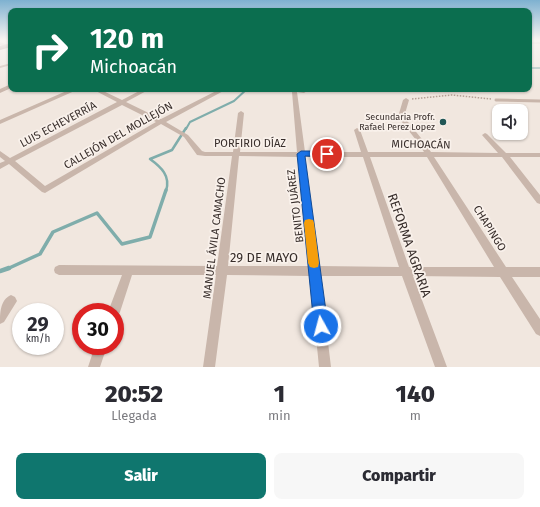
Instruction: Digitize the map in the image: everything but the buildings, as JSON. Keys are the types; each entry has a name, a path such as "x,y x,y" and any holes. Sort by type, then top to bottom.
{"street":[{"path":"0,122 69,92"},
{"path":"101,92 162,121"},
{"name":"LUIS ECHEVERRÍA","path":"0,166 141,92"},
{"name":"CALLEJÓN DEL MOLLEJÓN","path":"10,161 45,190 162,121 218,92"},
{"name":"BENITO JUÁREZ","path":"294,92 325,367"},
{"name":"CHAPINGO","path":"406,100 401,117 430,155 540,330"},
{"name":"MANUEL ÁVILA CAMACHO","path":"209,367 241,112"},
{"name":"PORFIRIO DÍAZ","path":"162,121 186,136 200,153 236,155 301,154"},
{"name":"REFORMA AGRARIA","path":"357,130 406,272 441,367"},
{"path":"485,135 505,156 540,200"},
{"path":"0,153 10,161"},
{"name":"MICHOACÁN","path":"301,154 540,155"},
{"name":"29 DE MAYO","path":"59,270 540,272"},
{"path":"117,303 129,270"},
{"path":"0,318 11,301"},
{"path":"94,367 98,355"}],"lane":[{"path":"496,100 540,101"}],"path":[{"path":"406,100 432,95 477,96 496,100"}],"waterway":[{"path":"532,68 540,68"},
{"path":"186,129 190,122 234,101 244,92"},
{"path":"166,191 166,176 158,165 150,159 172,150 186,128"},
{"path":"7,269 40,254 53,232 97,213 122,244 150,237 166,190"},
{"path":"0,271 9,268"}],"slow traffic":[{"path":"309,223 314,263"}],"place":[{"name":"Secundaria Profr. Rafael Perez Lopez","path":"443,122"}],"route":[{"path":"321,326 301,154 327,154"}]}
